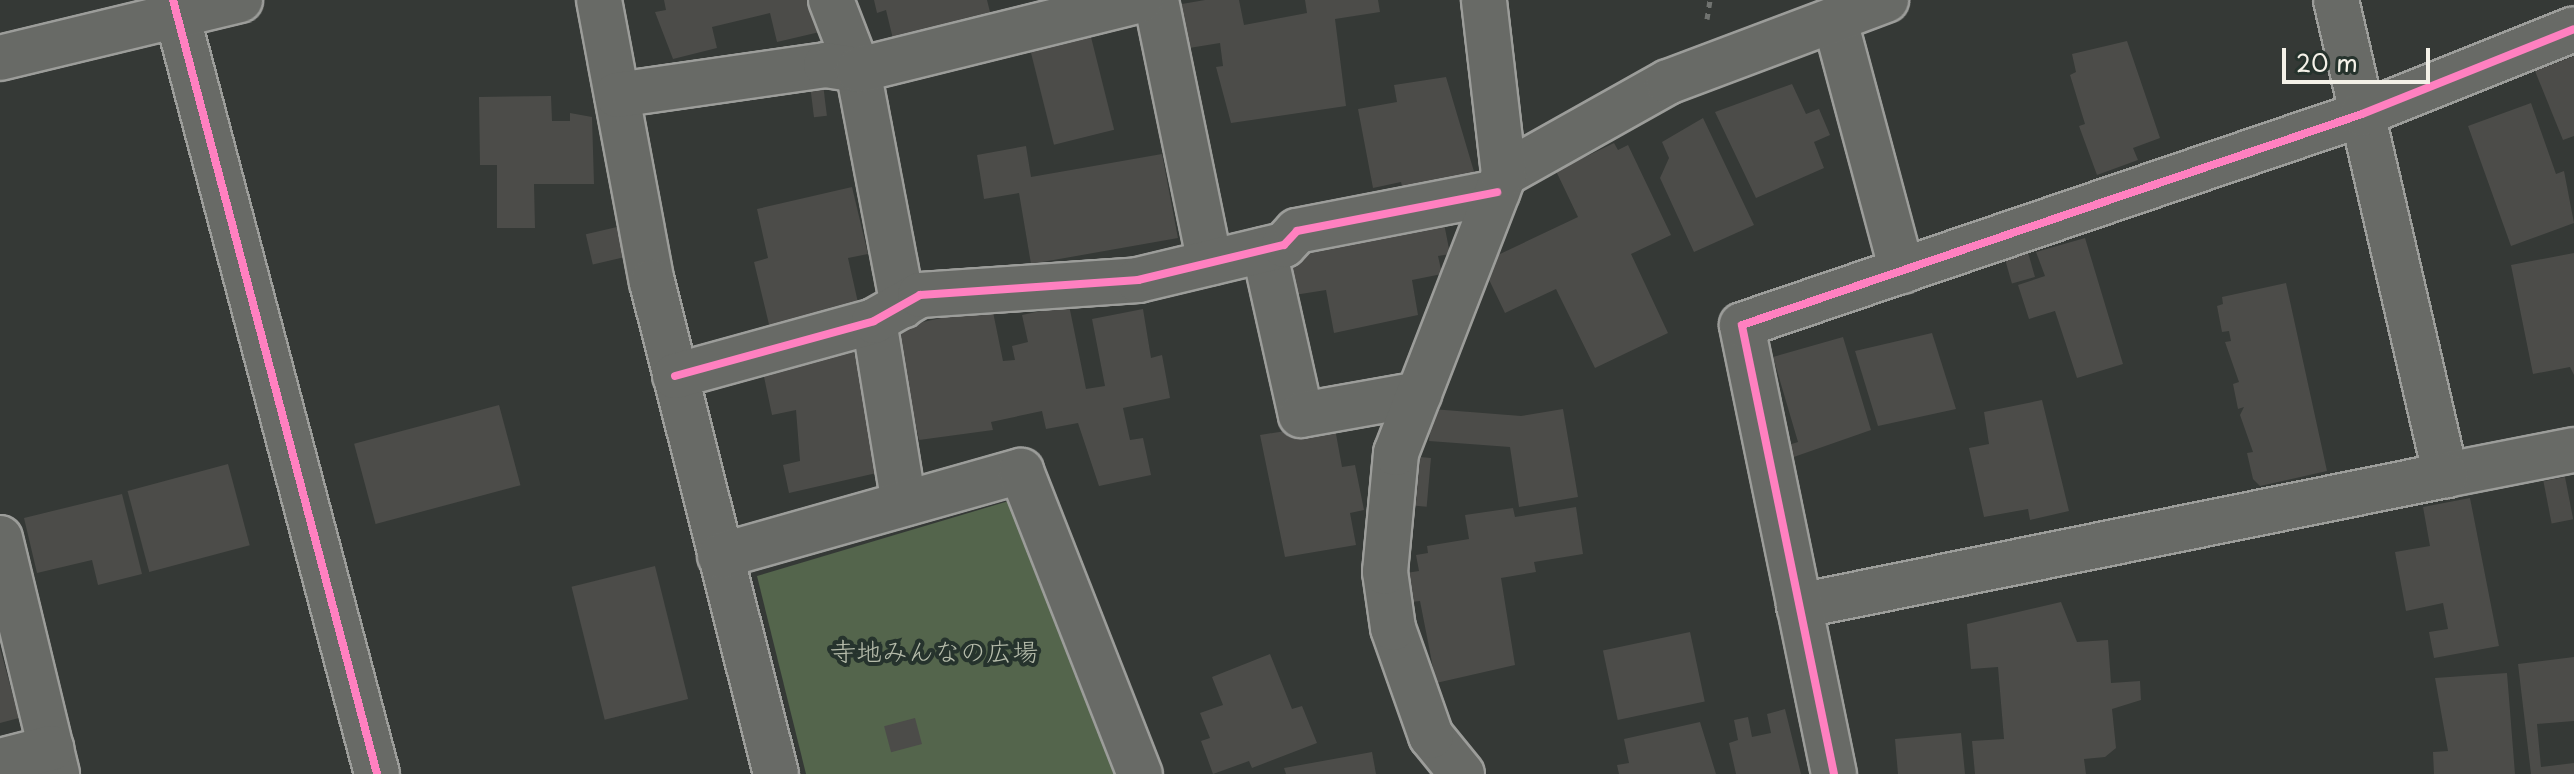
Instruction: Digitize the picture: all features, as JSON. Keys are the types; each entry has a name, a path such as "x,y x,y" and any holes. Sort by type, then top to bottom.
{"street":[{"path":"0,58 175,7 240,0"},
{"path":"599,0 675,376 776,774"},
{"path":"831,0 858,70 888,313 904,504"},
{"path":"617,95 826,65 858,70 1140,0"},
{"path":"1156,0 1210,262"},
{"path":"1462,774 1431,736 1393,628 1385,572 1396,453 1501,183 1484,0"},
{"path":"675,376 888,313 920,295 1138,280 1284,245 1297,231 1501,183 1668,82 1886,0"},
{"path":"2336,0 2446,475"},
{"path":"175,7 377,774"},
{"path":"1835,21 1902,271"},
{"path":"1834,774 1742,325 2362,114 2574,29"},
{"path":"1264,250 1301,415 1419,394"},
{"path":"1799,606 2574,450"},
{"path":"720,556 1021,471 1140,774"},
{"path":"0,538 54,761 0,761"}],"green space":[{"name":"寺地みんなの広場","path":"1012,500 1117,774 806,774 757,576"}],"building":[{"path":"664,0 817,0 824,31 777,42 770,13 712,27 717,48 673,59 655,12 666,10"},
{"path":"874,0 987,0 991,16 894,43 886,10 877,13"},
{"path":"1205,0 1239,0 1244,25 1307,13 1305,0 1378,0 1380,12 1335,19 1346,106 1231,123 1216,67 1223,66 1220,43 1183,49 1176,5"},
{"path":"1088,25 1114,130 1054,145 1028,40"},
{"path":"2127,41 2160,138 2133,148 2138,160 2097,175 2079,126 2085,124 2070,75 2076,72 2072,54"},
{"path":"2574,56 2574,136 2563,140 2535,71"},
{"path":"1446,77 1475,175 1403,190 1401,182 1373,188 1358,109 1397,102 1394,85"},
{"path":"823,84 827,116 814,117 810,86"},
{"path":"1792,84 1806,114 1819,109 1830,135 1814,142 1824,168 1756,198 1715,112"},
{"path":"551,96 552,121 570,121 570,113 592,117 594,184 534,184 535,228 497,228 497,165 480,165 479,97"},
{"path":"2531,103 2556,174 2564,171 2574,223 2511,246 2468,126"},
{"path":"1703,118 1754,225 1694,252 1660,178 1669,158 1662,142"},
{"path":"1614,143 1618,150 1628,145 1671,235 1631,254 1668,333 1595,368 1556,289 1505,313 1481,263 1578,217 1556,171"},
{"path":"1026,146 1031,177 1162,154 1178,238 1031,264 1019,193 984,199 977,155"},
{"path":"852,187 868,254 848,258 861,316 772,337 754,262 768,258 757,209"},
{"path":"1442,213 1450,254 1438,256 1442,274 1412,280 1418,315 1334,333 1326,290 1288,296 1279,261 1294,250 1340,240 1341,247 1356,244 1355,236"},
{"path":"617,227 624,257 593,264 586,234"},
{"path":"2085,238 2123,364 2077,378 2055,311 2029,319 2018,285 2045,276 2036,252"},
{"path":"2027,249 2035,277 2012,283 2004,256"},
{"path":"2574,253 2574,375 2570,367 2533,374 2511,265"},
{"path":"2286,283 2327,471 2260,486 2253,479 2247,453 2253,452 2240,415 2244,407 2238,409 2233,384 2239,382 2225,342 2231,341 2229,331 2222,332 2217,306 2223,304 2222,297"},
{"path":"1069,305 1086,389 1105,386 1092,319 1143,309 1151,358 1162,355 1170,398 1123,408 1130,440 1143,438 1151,475 1099,486 1078,423 1046,429 1042,411 991,422 993,430 919,440 895,328 992,307 1003,361 1015,360 1012,346 1028,342 1022,315"},
{"path":"1932,333 1956,409 1878,426 1855,351"},
{"path":"1843,337 1871,430 1788,459 1785,446 1798,442 1773,357"},
{"path":"854,352 881,472 789,493 783,465 800,461 796,410 772,415 763,372"},
{"path":"2042,400 2069,511 2030,520 2028,509 1984,517 1969,448 1989,444 1984,412"},
{"path":"499,405 520,485 376,524 354,444"},
{"path":"1432,409 1521,416 1563,409 1578,497 1519,507 1510,447 1429,441"},
{"path":"1334,423 1342,467 1355,465 1364,510 1350,513 1356,545 1285,557 1260,435"},
{"path":"1420,457 1431,458 1427,507 1416,506"},
{"path":"228,464 250,545 149,572 128,491"},
{"path":"2565,477 2573,519 2552,523 2543,481"},
{"path":"122,494 142,574 98,585 92,560 37,573 24,518"},
{"path":"2470,498 2499,646 2434,658 2429,632 2448,629 2443,603 2406,611 2395,552 2430,546 2423,507"},
{"path":"1576,507 1583,554 1534,562 1536,572 1501,578 1515,665 1436,683 1420,601 1411,602 1406,573 1419,571 1416,555 1428,553 1427,546 1469,539 1465,515 1513,508 1515,517"},
{"path":"655,566 688,699 605,720 572,587"},
{"path":"2061,602 2077,642 2108,640 2111,683 2140,681 2141,700 2112,709 2116,748 2105,757 2084,759 2086,774 1975,774 1972,741 2004,739 1998,667 1971,669 1967,624"},
{"path":"1690,632 1705,701 1618,720 1603,651"},
{"path":"0,648 19,718 0,723"},
{"path":"1270,654 1292,709 1302,706 1317,743 1252,768 1249,761 1213,774 1201,741 1210,738 1200,713 1223,705 1212,677"},
{"path":"2574,657 2574,721 2537,724 2541,767 2574,763 2574,774 2531,774 2518,664"},
{"path":"2507,673 2515,774 2434,774 2433,752 2448,751 2435,678"},
{"path":"1785,709 1801,774 1736,774 1729,743 1738,740 1734,720 1748,717 1752,737 1771,733 1767,714"},
{"path":"915,718 922,744 891,752 884,726"},
{"path":"1700,722 1716,774 1619,774 1617,765 1629,763 1624,739"},
{"path":"1961,733 1965,774 1898,774 1895,739"},
{"path":"1372,752 1376,774 1286,774 1284,768"}],"cycle path":[{"path":"173,0 377,774"},
{"path":"1834,774 1742,325 2362,114 2574,29"},
{"path":"675,376 874,321 920,295 1138,280 1284,245 1297,231 1497,192"}]}
